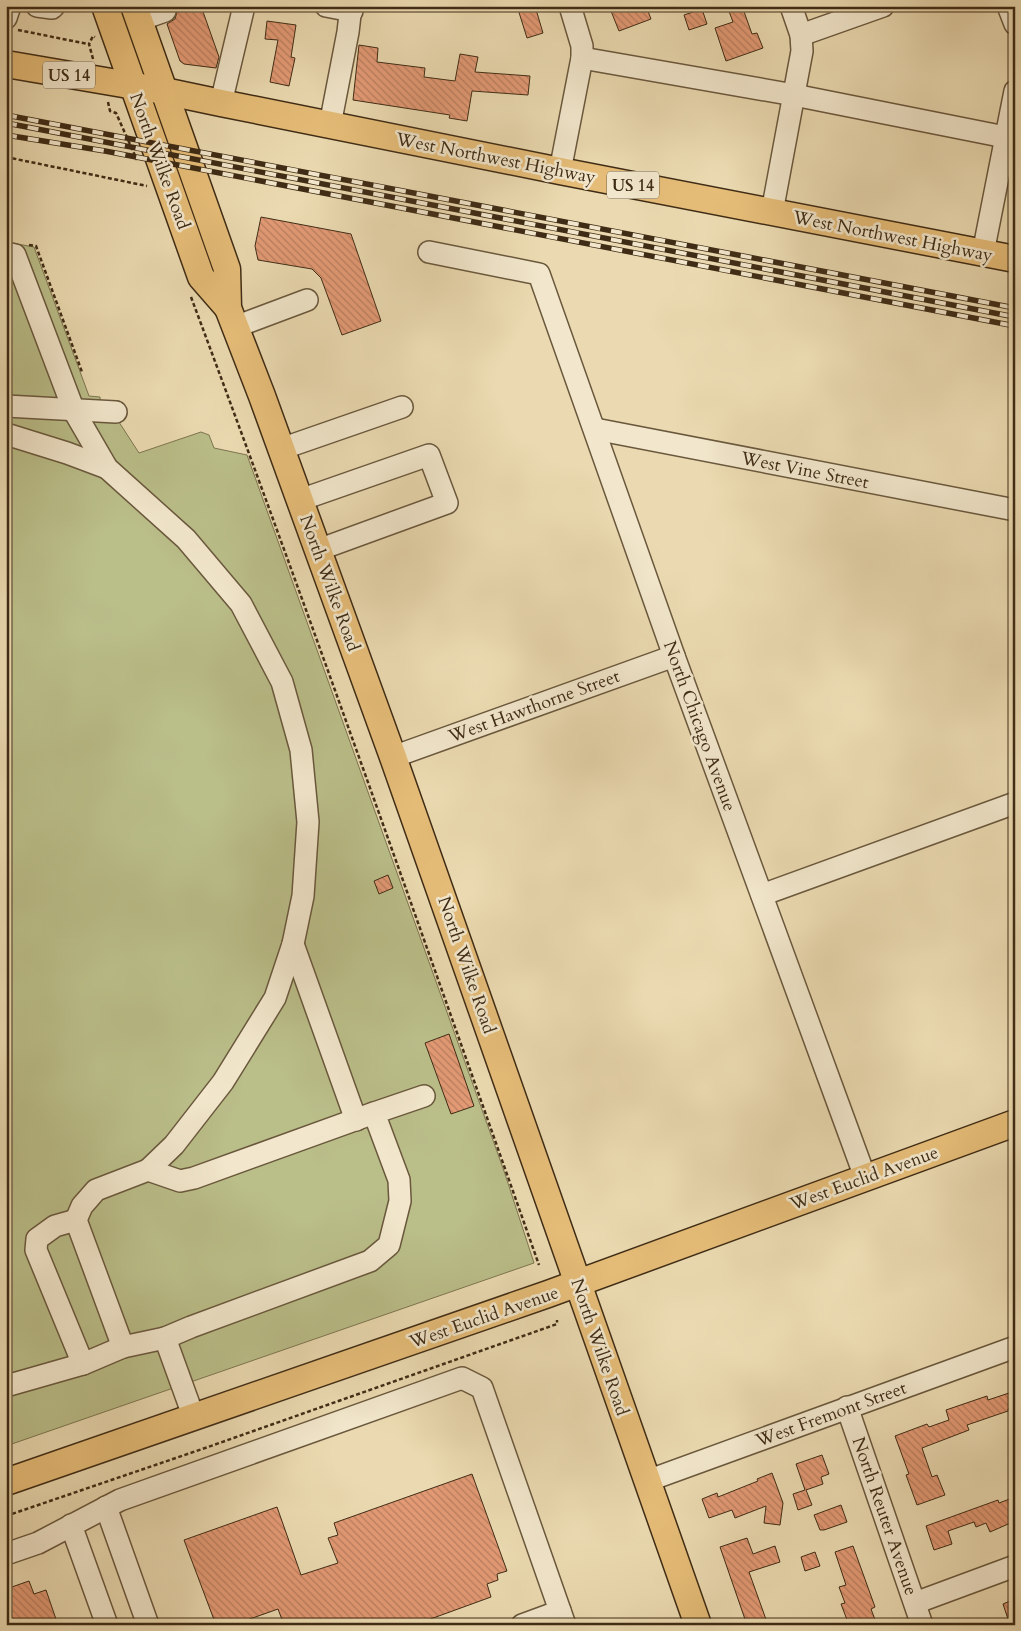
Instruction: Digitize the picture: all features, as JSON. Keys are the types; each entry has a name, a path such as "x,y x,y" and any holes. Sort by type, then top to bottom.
{"main road":[{"name":"North Wilke Road","path":"104,6 201,277 232,317"},
{"name":"North Wilke Road","path":"136,13 227,269 232,317 393,756 698,1625"},
{"name":"West Northwest Highway","path":"6,64 164,91 560,171 1015,259"},
{"name":"West Euclid Avenue","path":"6,1482 578,1283 1015,1123"}],"street":[{"path":"10,6 11,24"},
{"path":"37,6 52,8 54,6"},
{"path":"221,104 244,6"},
{"path":"326,6 351,8 330,125"},
{"path":"560,171 582,58 582,46 570,6"},
{"path":"772,212 802,52 801,35 791,6"},
{"path":"801,35 882,6"},
{"path":"1008,6 1015,24"},
{"path":"136,13 169,8"},
{"path":"582,58 794,95 1008,141"},
{"path":"983,253 1008,141 1015,92"},
{"path":"14,248 74,411 107,468 186,539 241,604 282,682 301,750 308,822 303,896 294,944 275,998 223,1082 174,1146 148,1170 96,1190 82,1206 76,1220 123,1347"},
{"name":"North Chicago Avenue","path":"429,252 539,274 674,656 865,1178"},
{"path":"232,317 307,300"},
{"path":"6,406 116,412"},
{"path":"281,449 402,407"},
{"name":"West Vine Street","path":"595,429 1015,510"},
{"path":"6,434 107,468"},
{"path":"300,500 429,455 447,503 318,550"},
{"name":"West Hawthorne Street","path":"393,756 674,656"},
{"path":"762,895 1015,803"},
{"path":"6,1386 83,1364 123,1347 164,1338 370,1261 389,1245 400,1201 399,1180 365,1116 294,944"},
{"path":"148,1170 180,1181 194,1178 424,1096"},
{"path":"76,1220 55,1226 38,1239 36,1250 83,1364"},
{"path":"164,1338 194,1418"},
{"name":"West Fremont Street","path":"647,1481 1015,1347"},
{"path":"6,1554 38,1543 129,1496 462,1378 482,1388 562,1618 522,1625"},
{"name":"North Reuter Avenue","path":"847,1407 922,1625"},
{"path":"106,1507 148,1625"},
{"path":"71,1525 107,1625"},
{"path":"915,1603 1015,1566"}],"path":[{"path":"11,24 88,44 93,36 95,37"},
{"path":"110,107 110,111 116,113 139,165"},
{"path":"6,157 149,186 146,179"},
{"path":"14,248 36,246 82,372"},
{"path":"226,390 354,740 539,1265"},
{"path":"6,1516 558,1324 557,1320"}],"green space":[{"path":"6,242 34,247 89,396 100,397 101,418 117,419 139,453 201,432 209,435 214,448 247,455 504,1171 534,1263 6,1446"}],"building":[{"path":"193,6 201,6 219,57 216,68 184,64 180,61 167,24 175,19 177,12"},
{"path":"517,6 535,6 543,33 527,38"},
{"path":"609,6 646,6 651,19 619,31"},
{"path":"727,6 742,6 752,34 757,33 763,48 726,61 715,28 733,22"},
{"path":"702,9 707,24 689,30 684,15"},
{"path":"267,21 296,25 291,57 295,58 289,86 270,82 278,40 265,39"},
{"path":"359,45 378,48 377,62 425,68 424,77 455,81 460,54 478,57 475,72 530,76 528,95 472,91 467,121 449,118 450,115 353,100"},
{"path":"261,217 351,234 381,321 342,335 321,278 312,269 258,260 255,246"},
{"path":"388,875 393,888 379,894 374,881"},
{"path":"449,1034 474,1106 451,1114 425,1043"},
{"path":"1015,1391 1015,1406 1008,1409 1008,1411 967,1425 969,1430 922,1448 932,1477 937,1475 945,1495 917,1505 906,1475 909,1474 895,1436 927,1424 929,1427 949,1420 946,1410 987,1396 988,1400"},
{"path":"822,1455 829,1474 821,1477 823,1484 806,1490 812,1505 798,1510 793,1494 805,1490 796,1464"},
{"path":"772,1473 783,1503 780,1525 764,1523 766,1506 735,1518 732,1510 709,1518 702,1499 717,1493 718,1497 758,1481 757,1479"},
{"path":"472,1474 507,1571 497,1574 498,1580 487,1584 491,1597 414,1625 284,1625 278,1609 233,1625 216,1625 184,1540 277,1507 301,1575 338,1563 328,1538 338,1535 334,1523"},
{"path":"1015,1497 1015,1521 990,1532 986,1523 976,1527 974,1522 948,1531 952,1544 934,1550 926,1526 998,1500 999,1503"},
{"path":"841,1505 847,1522 820,1530 814,1515"},
{"path":"747,1538 753,1554 775,1546 780,1562 749,1572 768,1625 747,1625 720,1547"},
{"path":"853,1546 875,1607 871,1609 877,1625 849,1625 841,1604 845,1603 839,1587 846,1585 835,1552"},
{"path":"815,1552 820,1566 805,1571 801,1557"},
{"path":"29,1581 34,1594 46,1590 58,1625 6,1625 6,1589"},
{"path":"1015,1599 1015,1625 1010,1625 1003,1604"}],"railway":[{"path":"6,115 1015,308"},
{"path":"6,123 1015,317"},
{"path":"6,135 105,151 1015,326"}]}
